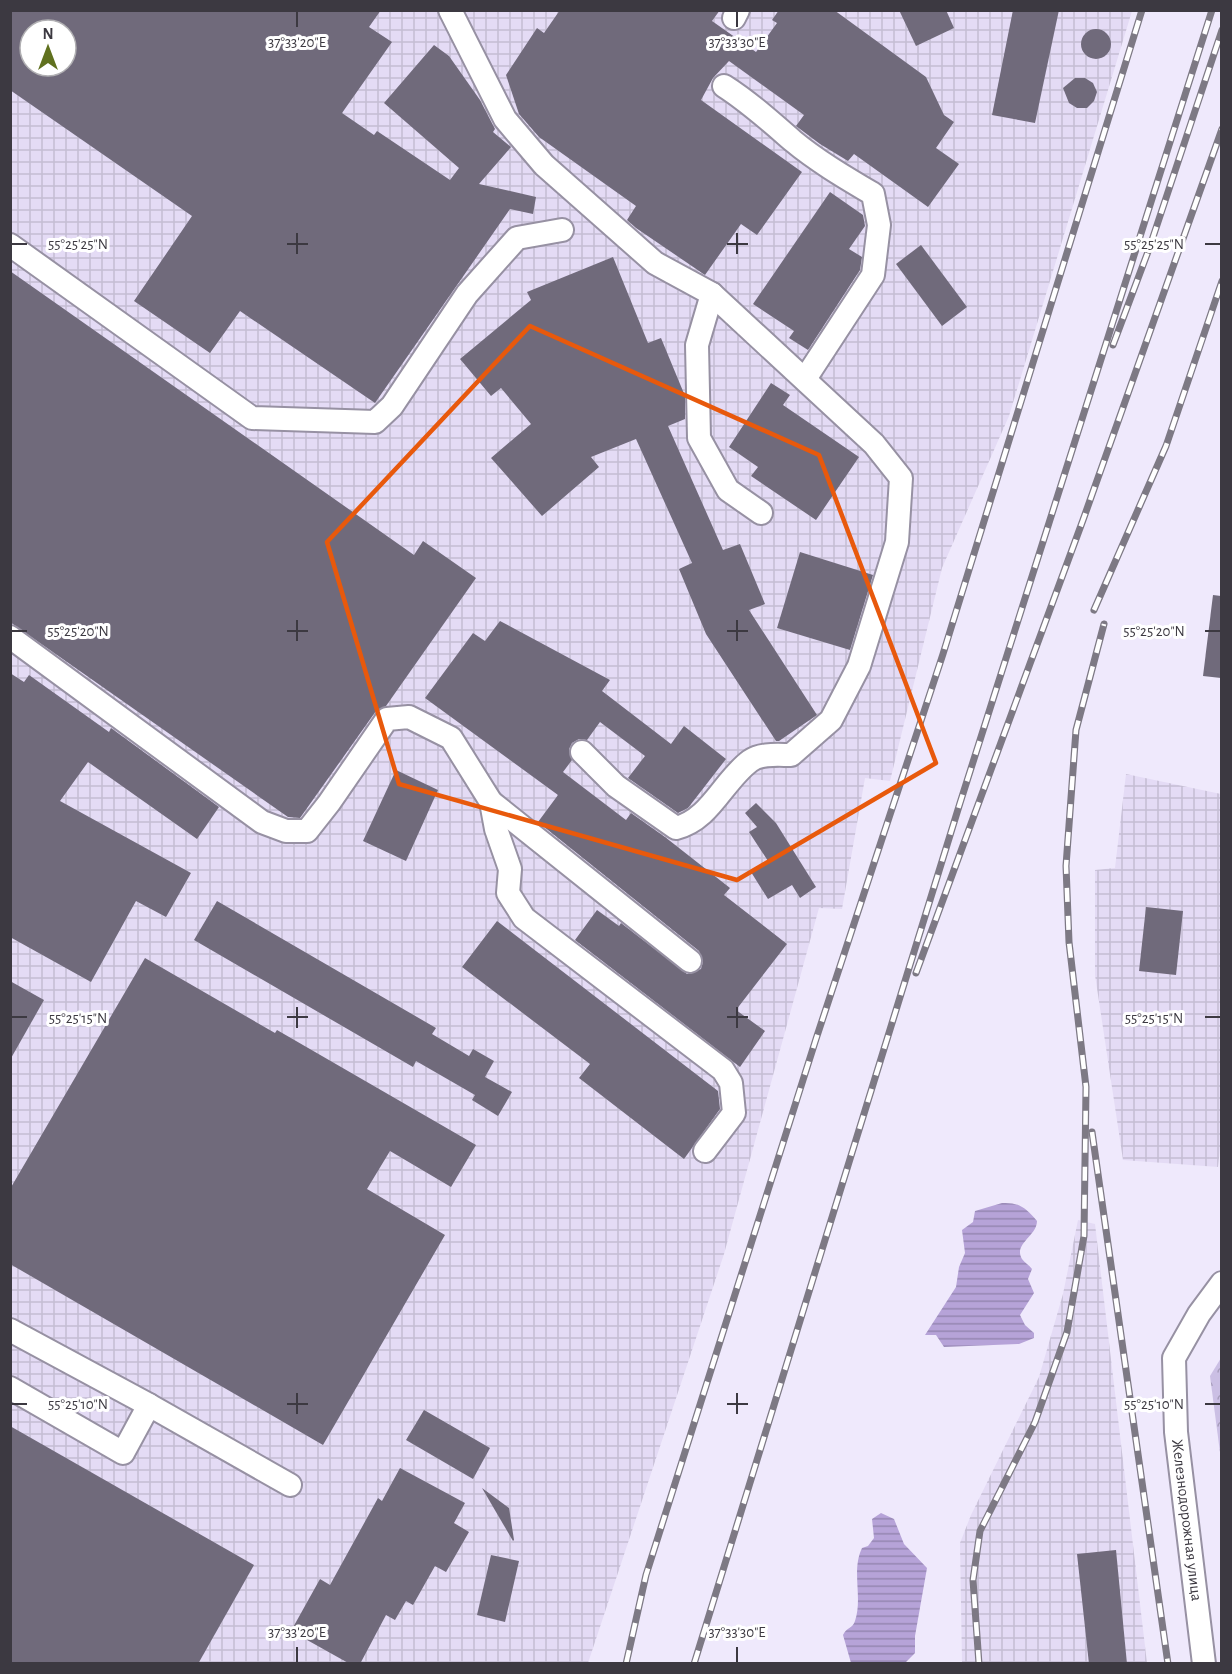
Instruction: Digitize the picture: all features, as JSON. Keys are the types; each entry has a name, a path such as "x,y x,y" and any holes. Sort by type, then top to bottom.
{"street":[{"path":"450,10 504,119 544,165 655,263 712,294 874,444 901,478 897,542 890,572 859,666 831,720 791,755 766,755 751,760 690,825 676,828 615,786 582,752"},
{"path":"724,86 757,107 793,141 828,167 873,194 879,225 873,275 805,379"},
{"path":"10,245 252,418 375,422 392,406 467,294 517,238 562,230"},
{"path":"712,294 697,345 699,438 728,490 761,513"},
{"path":"10,637 262,822 286,831 307,831 387,719 409,717 451,738 491,802 690,961"},
{"path":"491,802 496,829 510,869 508,893 524,918 723,1070 731,1083 734,1113 705,1151"},
{"name":"Железнодорожная улица","path":"1204,1664 1176,1432 1174,1358 1199,1314 1221,1290"},
{"path":"10,1330 290,1485"},
{"path":"10,1388 123,1453 149,1405"}],"highlighted area":[{"path":"530,326 819,455 936,763 737,880 399,784 327,542"}],"shaded area":[{"path":"11,11 1132,11 1009,416 942,568 890,781 865,778 842,909 819,908 724,1254 588,1663 11,1664"},
{"path":"1126,774 1221,794 1222,1130 1218,1167 1123,1160 1095,975 1095,870 1115,868"},
{"path":"1002,1203 1022,1207 1037,1221 1023,1244 1020,1254 1032,1269 1028,1279 1034,1293 1020,1315 1025,1325 1034,1333 1034,1338 1019,1344 944,1347 936,1335 925,1335 956,1287 959,1267 965,1253 962,1230 973,1222 975,1211"},
{"path":"1078,1220 1095,1224 1147,1663 962,1663 960,1543 971,1515 1039,1377 1063,1294"},
{"path":"881,1513 894,1519 904,1544 927,1568 915,1636 915,1653 905,1663 851,1663 843,1635 854,1623 857,1612 859,1557 862,1548 868,1546 874,1538 872,1519"}],"green space":[{"path":"1221,1358 1221,1460 1210,1376"}],"building":[{"path":"10,10 381,10 369,27 392,42 342,113 374,135 377,131 450,180 459,168 384,103 434,45 449,56 480,100 495,129 493,132 511,147 479,184 536,197 533,214 510,209 375,403 240,311 210,353 134,301 192,216 10,90"},
{"path":"560,10 720,10 712,21 756,52 777,23 772,20 779,10 834,10 926,77 944,115 954,122 936,148 959,164 928,207 854,154 848,161 820,144 796,126 804,115 729,61 713,78 701,100 802,172 757,235 741,224 705,275 636,228 627,220 636,206 539,137 519,114 506,75 537,28 544,33"},
{"path":"899,10 946,10 954,28 916,46"},
{"path":"1013,10 1059,10 1035,123 992,115"},
{"path":"1096,29 1107,33 1111,44 1107,55 1096,59 1085,55 1081,44 1085,33"},
{"path":"1075,78 1085,78 1093,83 1097,92 1094,101 1087,108 1077,108 1069,103 1063,88"},
{"path":"830,192 863,215 865,226 849,249 862,257 860,270 808,350 789,338 794,331 753,304"},
{"path":"921,245 967,307 942,326 896,264"},
{"path":"613,257 648,343 661,338 685,396 685,419 668,426 723,550 740,544 765,604 749,610 817,715 779,741 776,741 706,634 679,569 692,563 636,439 591,457 599,467 542,516 491,458 531,424 501,388 491,396 460,359 531,300 527,292"},
{"path":"10,271 414,555 423,541 476,578 386,706 376,711 300,818 288,817 10,622"},
{"path":"771,383 790,395 783,405 859,457 816,520 751,476 758,467 729,447"},
{"path":"800,552 873,575 850,650 777,628"},
{"path":"1213,595 1221,596 1221,678 1203,676"},
{"path":"500,621 610,680 602,691 671,744 684,726 726,759 688,808 678,813 628,778 645,756 600,722 587,740 579,739 572,743 569,749 572,760 563,772 626,820 631,813 665,837 730,888 724,895 787,944 736,1010 765,1031 740,1067 575,940 597,910 619,926 621,923 687,974 701,969 703,962 699,951 538,822 558,795 425,698 473,633 485,641"},
{"path":"10,673 24,682 29,675 109,732 111,728 219,807 197,839 88,762 60,801 191,873 166,917 136,901 91,982 10,937"},
{"path":"396,770 438,790 406,861 363,841"},
{"path":"756,803 776,823 816,887 800,898 792,885 768,899 751,872 768,861 749,832 757,827 745,813"},
{"path":"217,901 436,1028 432,1034 469,1056 473,1049 494,1061 485,1077 512,1092 498,1116 472,1100 475,1095 416,1061 413,1067 194,940"},
{"path":"1146,907 1183,911 1176,975 1139,971"},
{"path":"497,921 718,1091 720,1109 684,1159 579,1078 590,1064 462,967"},
{"path":"145,958 275,1033 277,1030 476,1145 451,1187 390,1151 367,1189 445,1235 323,1445 10,1264 10,1189"},
{"path":"10,981 44,1000 10,1060"},
{"path":"424,1410 490,1448 473,1479 406,1440"},
{"path":"10,1426 254,1565 198,1664 10,1664"},
{"path":"400,1468 465,1503 454,1523 469,1532 446,1572 435,1566 413,1605 406,1601 395,1620 386,1615 360,1664 350,1664 291,1631 320,1579 330,1585 378,1498 382,1501"},
{"path":"482,1488 509,1508 513,1541"},
{"path":"1116,1550 1127,1664 1089,1664 1077,1554"},
{"path":"491,1555 519,1561 505,1622 477,1615"}],"railway":[{"path":"626,1664 646,1575 816,1039 943,654 1142,10"},
{"path":"694,1664 960,803 1212,10"},
{"path":"1113,345 1149,249 1222,30"},
{"path":"916,973 1083,520 1222,129"},
{"path":"1094,610 1166,446 1222,281"},
{"path":"979,1664 973,1580 980,1531 1035,1422 1067,1332 1084,1236 1086,1087 1069,942 1066,866 1076,730 1104,624"},
{"path":"1092,1132 1168,1664"}]}
